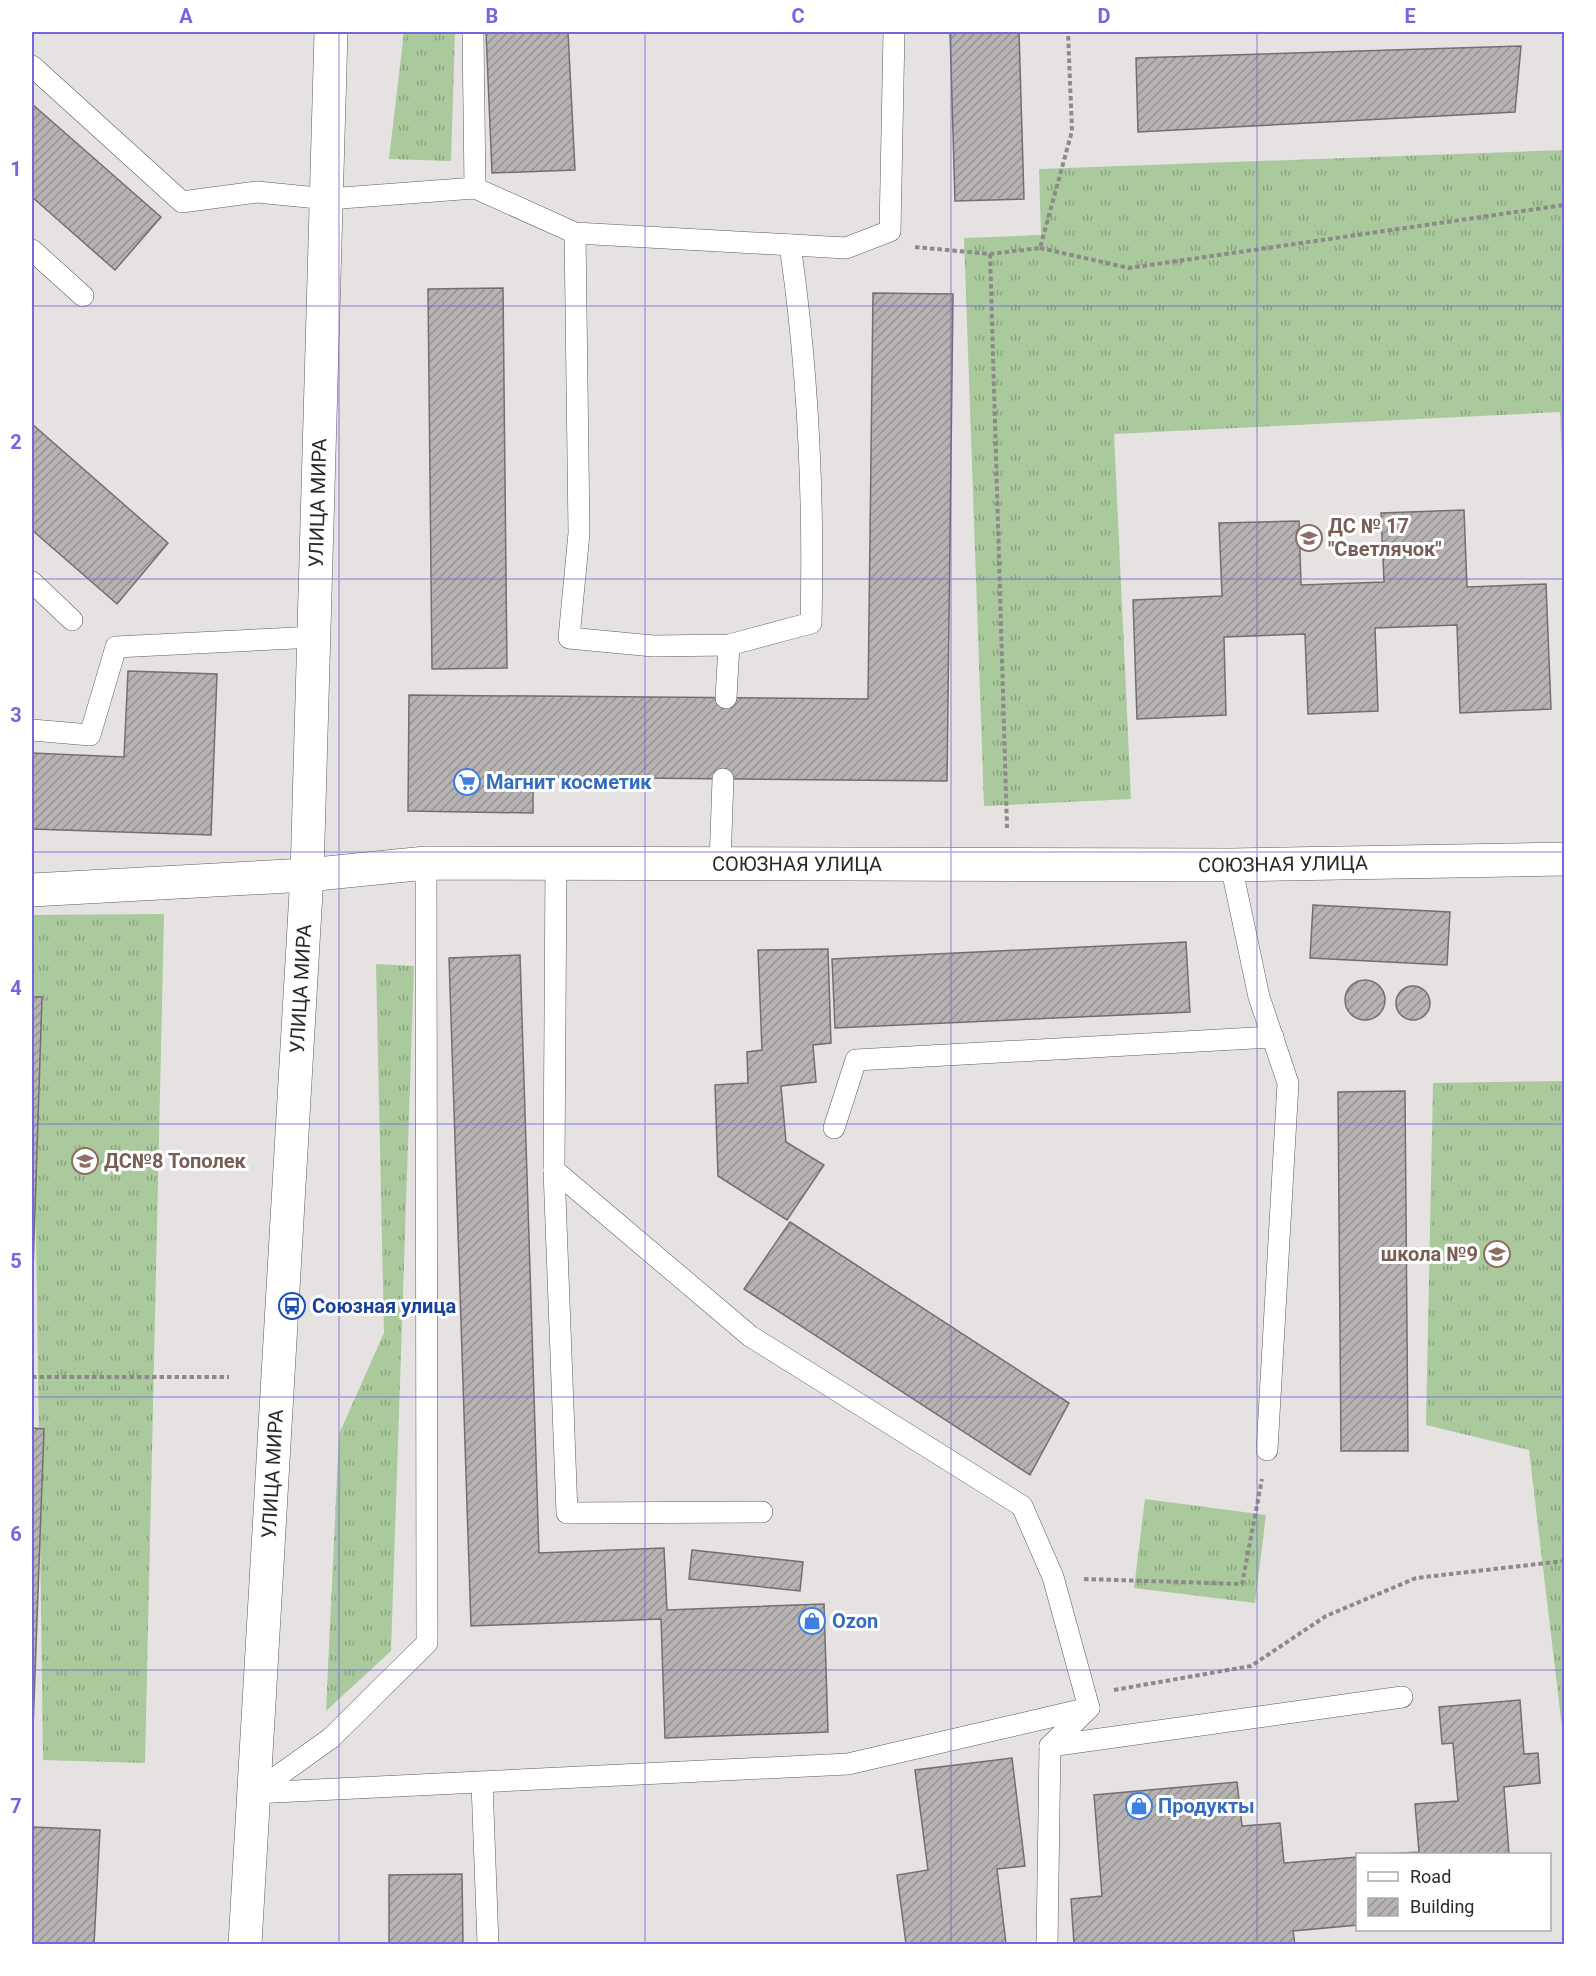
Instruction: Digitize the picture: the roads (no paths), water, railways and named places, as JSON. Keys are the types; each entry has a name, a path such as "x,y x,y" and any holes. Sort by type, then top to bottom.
{"main road":[{"name":"УЛИЦА МИРА","path":"245,1944 308,875 331,32"},
{"name":"СОЮЗНАЯ УЛИЦА","path":"32,890 308,875 426,864 1231,865 1564,859"}],"lane":[{"path":"472,32 475,188"},
{"path":"32,66 182,202 257,192 328,199 475,188 575,233 846,248 890,231 894,32"},
{"path":"575,233 579,533 569,639 653,646 729,645 811,623 812,566 802,329 790,245"},
{"path":"32,250 83,296"},
{"path":"32,582 72,620"},
{"path":"32,730 90,735 116,648 316,637"},
{"path":"726,698 729,645"},
{"path":"720,864 723,779"},
{"path":"556,863 554,1170 567,1513 762,1512"},
{"path":"254,1793 331,1738 427,1643 426,864"},
{"path":"1231,865 1260,997 1288,1083 1267,1450"},
{"path":"834,1128 856,1059 1273,1037"},
{"path":"554,1170 750,1335 1022,1506 1053,1577 1087,1702"},
{"path":"1050,1746 1402,1697"},
{"path":"254,1793 848,1764 1087,1702"},
{"path":"1047,1944 1050,1746 1087,1702"},
{"path":"482,1783 488,1944"}],"place":[{"name":"ДС № 17 \"Светлячок\"","path":"1309,538"},
{"name":"Магнит косметик","path":"467,782"},
{"name":"ДС№8 Тополек","path":"85,1161"},
{"name":"школа №9","path":"1497,1254"},
{"name":"Союзная улица","path":"292,1306"},
{"name":"Ozon","path":"812,1621"},
{"name":"Продукты","path":"1139,1806"}]}
